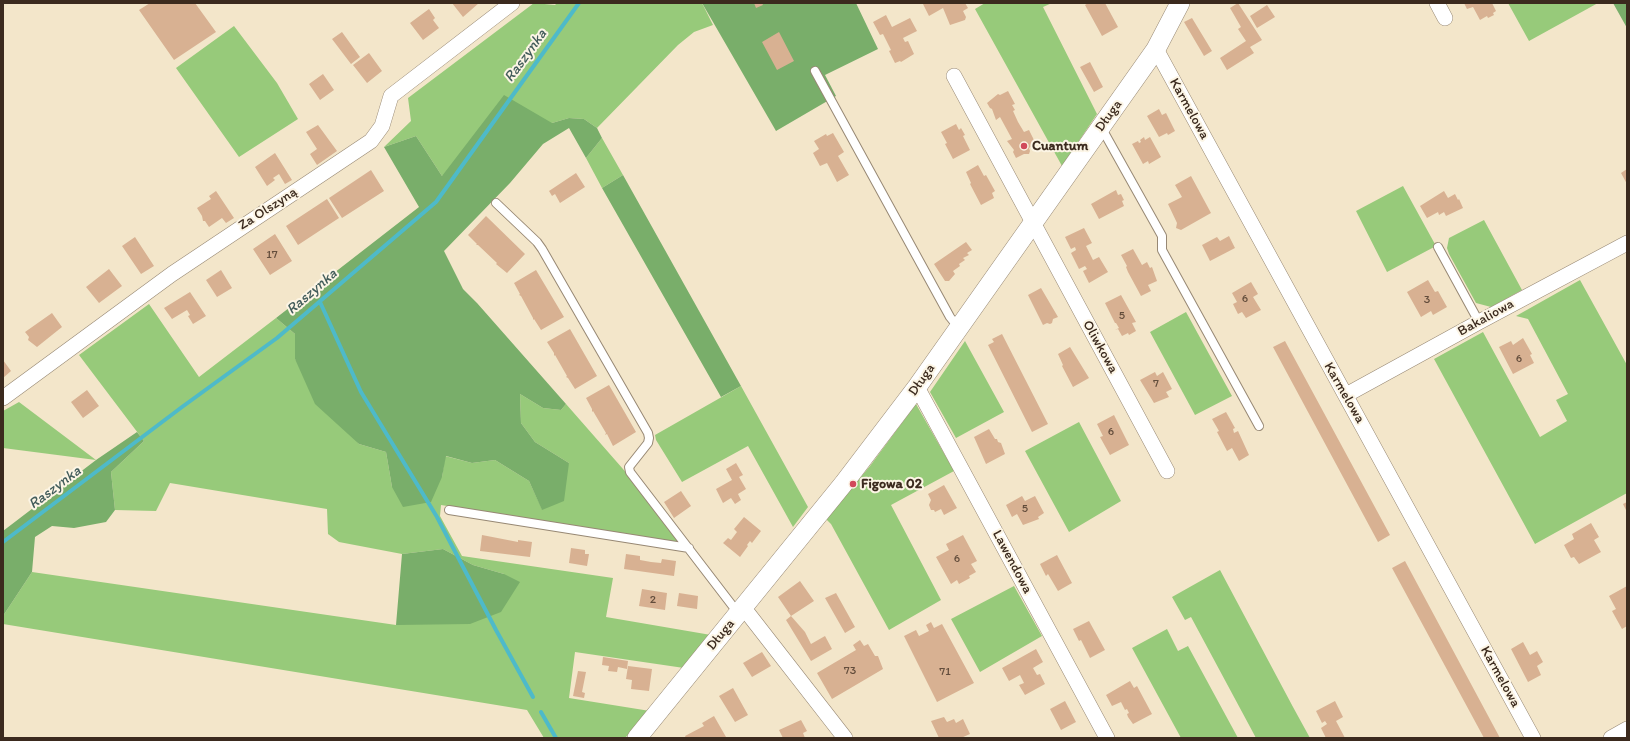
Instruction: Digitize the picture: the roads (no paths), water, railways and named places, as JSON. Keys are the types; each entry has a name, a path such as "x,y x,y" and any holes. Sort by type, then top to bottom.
{"street":[{"name":"Za Olszyną","path":"3,398 172,274 371,141 382,126 391,96 512,3"},
{"name":"Długa","path":"637,738 844,483 918,387 958,327 1156,49 1180,3"},
{"path":"1437,3 1445,18"},
{"name":"Karmelowa","path":"1156,49 1533,738"},
{"name":"Oliwkowa","path":"954,76 1167,471"},
{"name":"Bakaliowa","path":"1346,396 1479,322 1627,243"},
{"name":"Lawendowa","path":"918,387 1107,738"},
{"path":"741,610 845,738"},
{"path":"1611,738 1627,729"}],"lane":[{"path":"815,71 950,317 958,327"},
{"path":"1101,126 1162,236 1162,250 1259,426"},
{"path":"496,203 542,248 648,433 648,443 629,467 630,472 689,548 741,610"},
{"path":"1438,247 1479,322"},
{"path":"449,510 689,548"}],"waterway":[{"name":"Raszynka","path":"3,542 182,407 277,338 436,202 579,3"},
{"path":"320,302 361,392 437,517 533,697"},
{"path":"541,712 556,738"}],"place":[{"name":"Cuantum","path":"1024,146"},
{"name":"Figowa 02","path":"853,484"}]}
